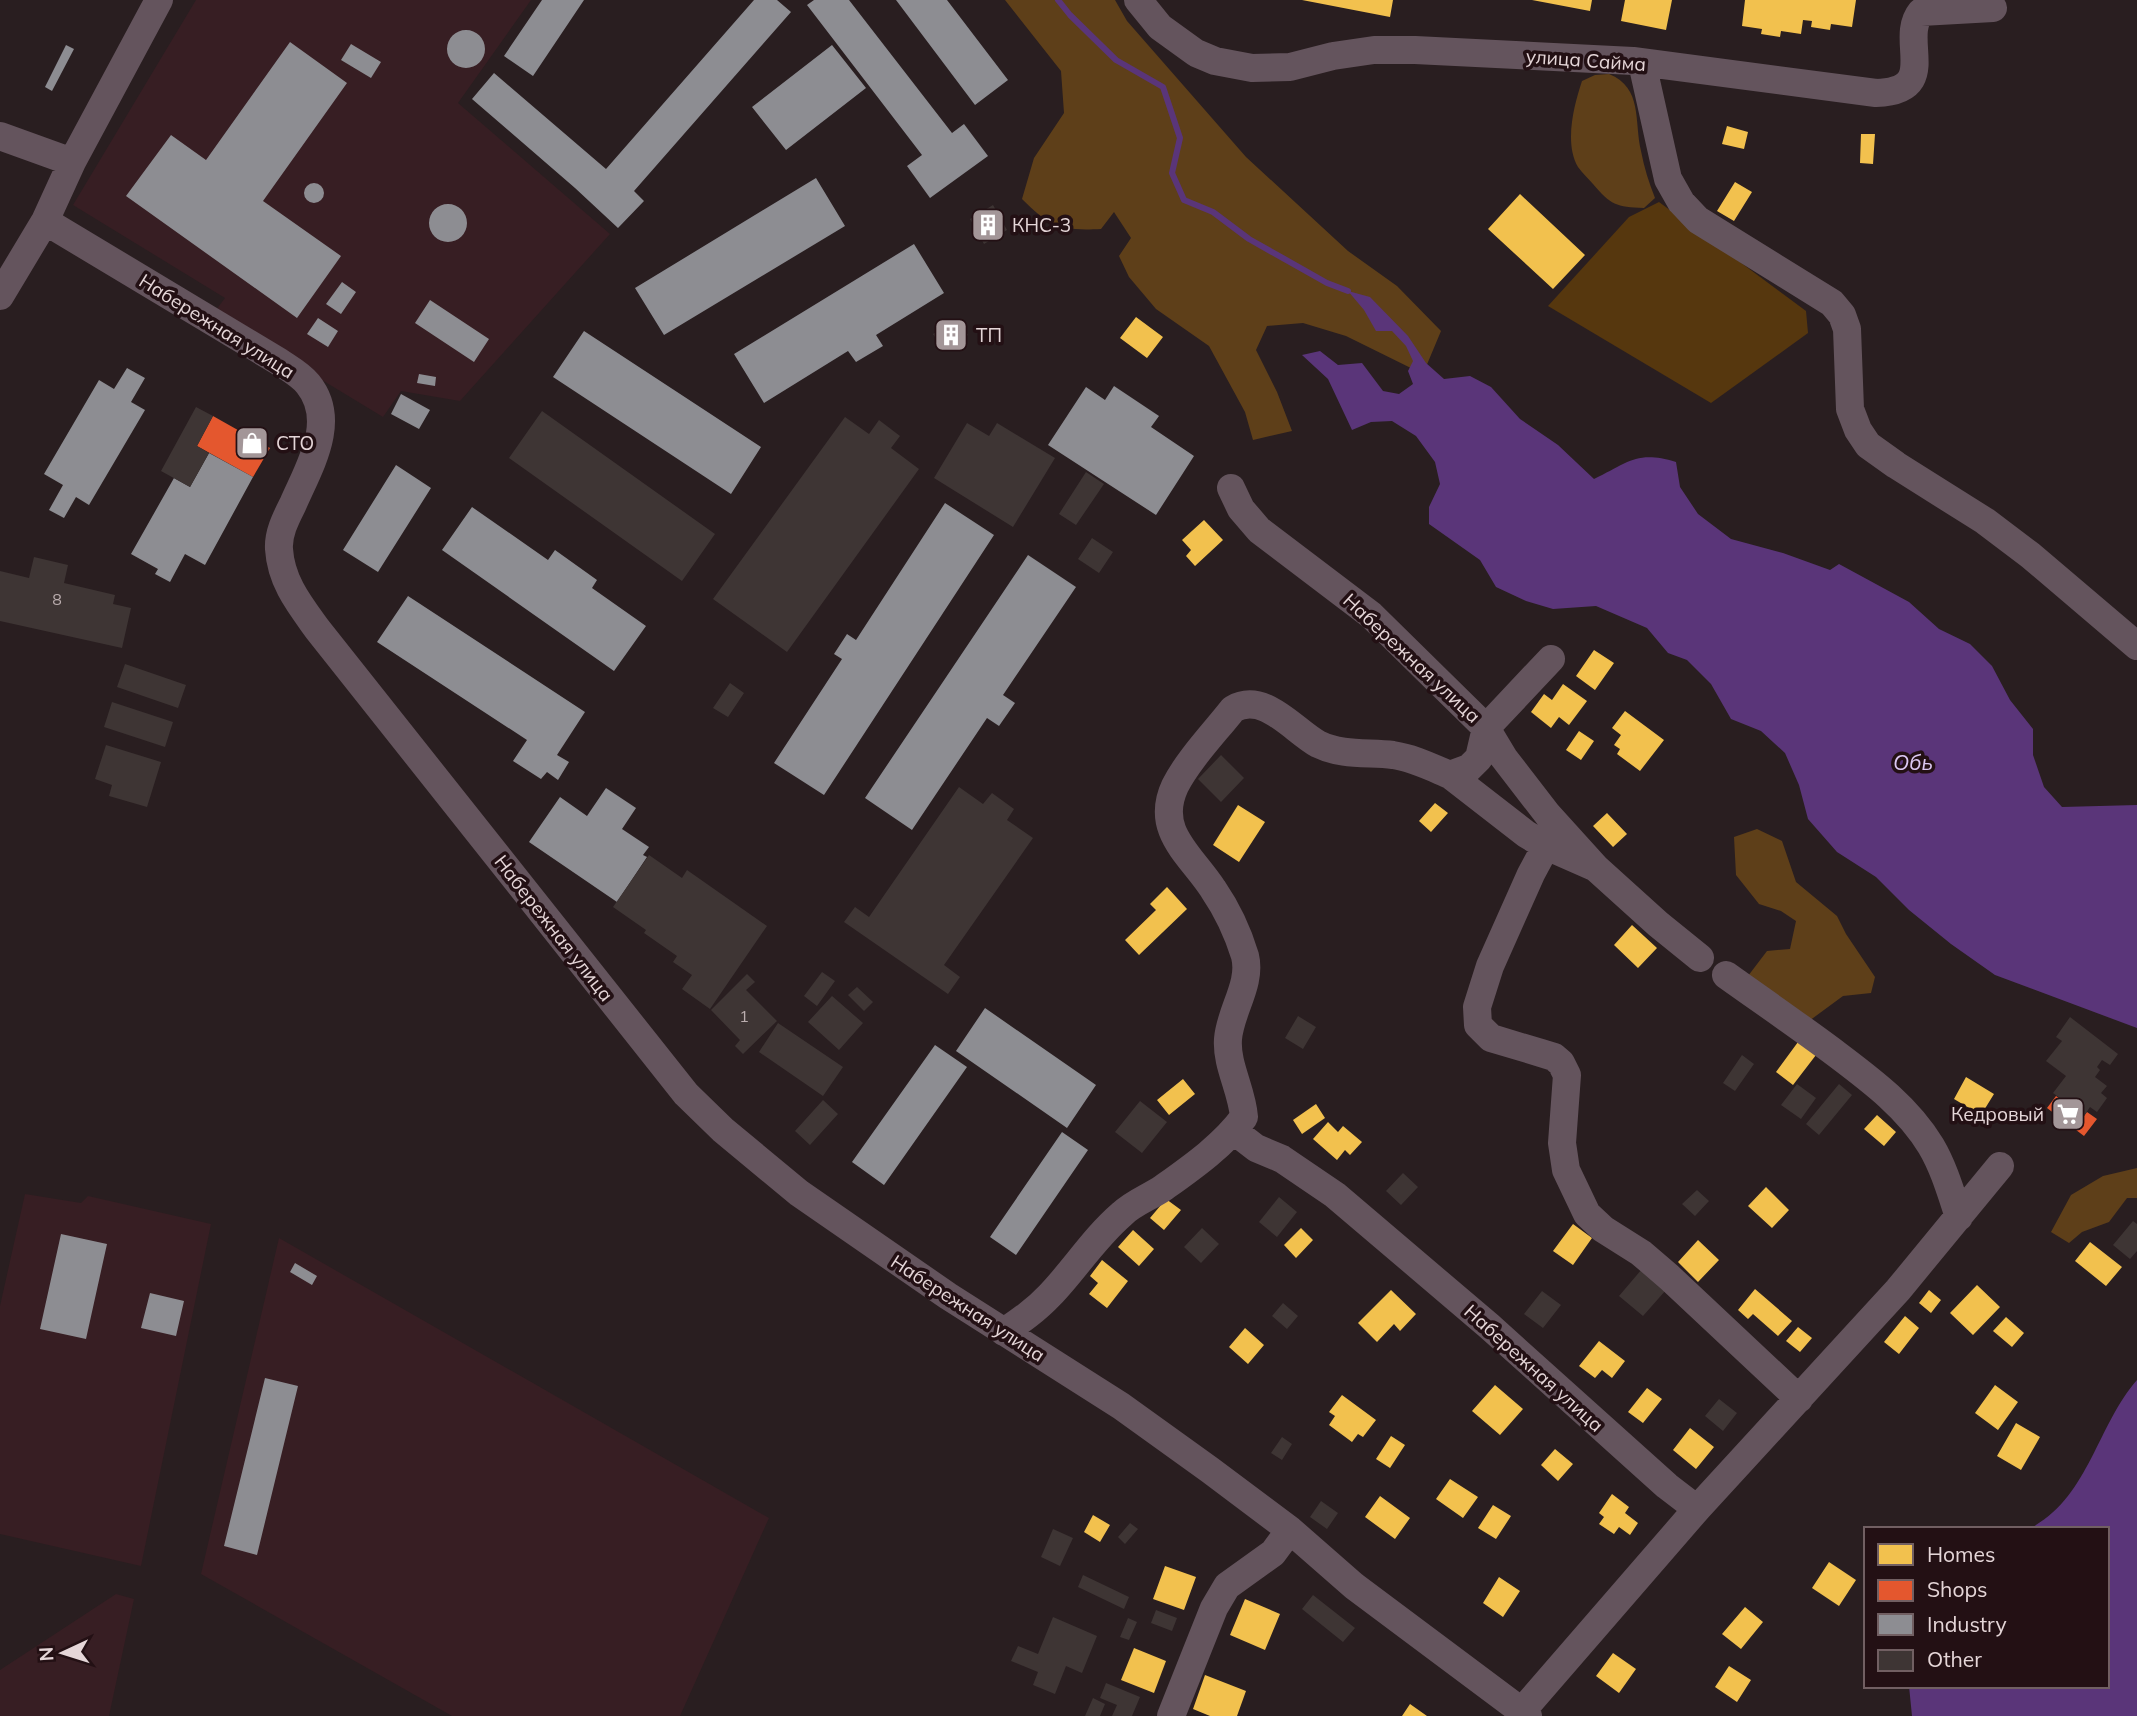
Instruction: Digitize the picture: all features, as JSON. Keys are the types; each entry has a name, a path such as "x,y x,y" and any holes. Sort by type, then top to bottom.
{"street":[{"path":"0,296 45,221 72,162 159,0"},
{"name":"улица Сайма","path":"1138,0 1160,27 1196,53 1215,61 1252,68 1290,67 1333,56 1374,50 1435,51 1642,63 1876,93 1905,86 1912,77 1916,22 1921,12 1993,8"},
{"path":"1642,63 1668,179 1681,202 1698,220 1832,303 1842,315 1847,329 1850,409 1858,430 1868,444 1896,466 1986,521 2137,646"},
{"path":"0,136 72,162"},
{"name":"Набережная улица","path":"45,221 278,361 307,383 322,414 321,433 283,525 279,546 286,583 318,630 686,1094 723,1130 799,1193 895,1261 1121,1406 1290,1530 1354,1586 1525,1713 1697,1509 1903,1285 2000,1166"},
{"name":"Набережная улица","path":"1231,488 1241,509 1259,530 1371,615 1486,728 1504,758 1548,815 1596,868 1700,958"},
{"path":"1450,775 1469,768 1479,758 1486,728 1550,659"},
{"path":"1004,1332 1029,1315 1051,1294 1098,1237 1124,1211 1163,1188 1234,1131 1244,1116 1228,1057 1228,1037 1244,983 1246,959 1213,889 1182,850 1168,817 1170,802 1183,774 1233,709 1243,704 1259,705 1318,744 1341,752 1412,759 1450,775 1526,834 1596,868"},
{"path":"1546,846 1490,966 1477,1007 1478,1025 1491,1038 1554,1057 1561,1063 1567,1075 1562,1143 1566,1170 1587,1214 1669,1277 1799,1399"},
{"path":"1726,975 1783,1014 1901,1106 1940,1163 1959,1217"},
{"name":"Набережная улица","path":"1234,1131 1256,1148 1282,1159 1335,1195 1489,1326 1667,1486 1697,1509"},
{"path":"1171,1716 1214,1608 1227,1586 1273,1553 1290,1530"}],"shaded area":[{"path":"196,0 531,0 458,103 610,234 460,401 401,391 383,417 213,314 225,298 73,205"},
{"path":"1005,0 1115,0 1127,21 1246,157 1348,251 1397,286 1441,331 1423,374 1346,336 1303,323 1267,326 1256,350 1277,392 1292,431 1253,440 1245,412 1209,346 1156,309 1129,277 1119,256 1131,238 1114,212 1101,229 1066,228 1041,216 1022,199 1034,158 1064,113 1061,71"},
{"path":"1609,74 1627,88 1635,106 1642,157 1655,198 1644,208 1620,206 1610,201 1581,171 1574,157 1572,124 1582,81 1595,75"},
{"path":"1659,202 1806,311 1808,333 1711,403 1548,306 1629,217"},
{"path":"1757,829 1782,841 1796,882 1837,916 1875,977 1871,993 1843,996 1809,1021 1748,976 1767,951 1790,949 1796,921 1781,911 1759,904 1736,875 1734,837"},
{"path":"2137,1168 2137,1198 2127,1198 2109,1222 2082,1232 2069,1243 2051,1232 2071,1195 2103,1176"},
{"path":"25,1194 81,1203 88,1196 211,1224 141,1566 0,1534 0,1306"},
{"path":"279,1238 769,1518 680,1716 452,1716 201,1574"},
{"path":"116,1594 134,1599 109,1716 0,1716 0,1670"}],"water":[{"name":"Обь","path":"1348,291 1370,297 1408,336 1426,363 1444,379 1470,376 1491,387 1520,419 1558,445 1594,479 1624,463 1641,458 1651,457 1676,462 1680,487 1698,514 1731,539 1783,553 1830,570 1839,564 1909,602 1939,629 1970,644 1992,666 2010,700 2033,729 2033,755 2044,787 2062,807 2137,805 2137,1028 1995,975 1909,910 1876,877 1837,852 1808,819 1799,785 1785,753 1761,731 1731,719 1711,684 1687,660 1668,653 1647,628 1596,606 1553,609 1526,601 1496,587 1480,560 1429,524 1429,507 1440,484 1435,462 1416,436 1392,421 1371,422 1352,430 1328,379 1302,355 1320,351 1338,365 1362,363 1383,391 1399,394 1413,384 1408,371 1413,361 1406,346 1392,331 1376,331 1364,310"},
{"path":"2137,1380 2137,1716 1912,1716 1909,1688 2109,1688 2109,1527 2032,1527 2049,1516 2079,1481 2123,1399"}],"building: Homes":[{"path":"1302,0 1393,0 1390,17"},
{"path":"1532,0 1592,0 1590,11"},
{"path":"1625,0 1672,0 1666,30 1621,21"},
{"path":"1745,0 1856,0 1852,27 1831,24 1830,30 1811,27 1812,21 1803,20 1801,34 1781,31 1780,37 1761,34 1762,29 1742,26"},
{"path":"1727,126 1748,132 1744,149 1722,144"},
{"path":"1861,134 1875,134 1873,164 1860,163"},
{"path":"1735,182 1752,192 1734,221 1717,211"},
{"path":"1520,194 1585,255 1553,289 1488,229"},
{"path":"1136,317 1163,337 1147,358 1120,338"},
{"path":"1204,520 1223,540 1195,566 1186,556 1191,550 1182,540"},
{"path":"1594,650 1614,663 1595,690 1576,676"},
{"path":"1563,684 1587,701 1569,725 1559,717 1551,728 1531,712 1544,694 1552,700"},
{"path":"1625,711 1664,740 1640,771 1617,754 1620,749 1614,745 1621,735 1612,728"},
{"path":"1579,731 1594,741 1581,760 1566,750"},
{"path":"1435,803 1448,813 1431,832 1419,821"},
{"path":"1238,805 1265,822 1239,862 1213,845"},
{"path":"1607,813 1627,834 1613,847 1593,826"},
{"path":"1167,887 1187,909 1139,955 1125,940 1156,910 1150,904"},
{"path":"1632,925 1657,948 1638,968 1614,945"},
{"path":"1798,1042 1816,1055 1793,1085 1776,1072"},
{"path":"1966,1077 1994,1094 1981,1115 1954,1099"},
{"path":"1183,1079 1195,1094 1169,1115 1157,1100"},
{"path":"1316,1104 1325,1118 1302,1134 1293,1120"},
{"path":"1877,1115 1896,1132 1884,1146 1864,1129"},
{"path":"1328,1122 1338,1132 1343,1126 1362,1142 1350,1155 1345,1150 1337,1160 1313,1139"},
{"path":"1766,1187 1789,1210 1772,1228 1748,1206"},
{"path":"1166,1199 1181,1210 1164,1230 1150,1218"},
{"path":"1573,1224 1592,1238 1573,1265 1553,1251"},
{"path":"1301,1228 1313,1240 1296,1258 1284,1245"},
{"path":"1133,1230 1154,1249 1139,1266 1118,1247"},
{"path":"1698,1240 1719,1260 1698,1282 1678,1262"},
{"path":"2090,1242 2122,1267 2106,1286 2075,1261"},
{"path":"1102,1260 1128,1281 1107,1308 1089,1294 1098,1283 1090,1276"},
{"path":"1977,1285 2000,1307 1973,1335 1950,1313"},
{"path":"1755,1289 1792,1321 1778,1336 1753,1314 1748,1319 1738,1310"},
{"path":"1391,1290 1416,1314 1400,1331 1394,1324 1377,1342 1358,1323"},
{"path":"1929,1290 1941,1300 1931,1313 1919,1303"},
{"path":"1905,1316 1919,1328 1899,1354 1884,1342"},
{"path":"2006,1317 2024,1333 2012,1347 1993,1331"},
{"path":"1798,1327 1812,1338 1800,1352 1786,1341"},
{"path":"1245,1328 1264,1345 1248,1364 1229,1347"},
{"path":"1599,1341 1625,1361 1612,1378 1602,1370 1595,1378 1579,1366"},
{"path":"1495,1385 1523,1409 1500,1435 1472,1411"},
{"path":"1995,1385 2018,1402 1998,1430 1975,1413"},
{"path":"1647,1388 1662,1399 1643,1423 1628,1412"},
{"path":"1342,1395 1376,1420 1363,1437 1358,1434 1352,1442 1329,1425 1335,1416 1329,1412"},
{"path":"2016,1423 2040,1437 2021,1470 1997,1456"},
{"path":"1690,1428 1714,1447 1696,1469 1673,1450"},
{"path":"1391,1436 1405,1445 1390,1468 1376,1459"},
{"path":"1555,1449 1573,1464 1558,1481 1541,1465"},
{"path":"1450,1479 1478,1497 1463,1518 1436,1499"},
{"path":"1612,1494 1629,1507 1625,1513 1638,1523 1630,1535 1619,1527 1614,1534 1599,1524 1604,1517 1599,1513"},
{"path":"1380,1496 1410,1518 1395,1539 1365,1517"},
{"path":"1493,1505 1511,1516 1496,1539 1478,1528"},
{"path":"1093,1515 1110,1525 1100,1542 1084,1532"},
{"path":"1829,1562 1856,1580 1839,1606 1812,1588"},
{"path":"1165,1566 1196,1577 1184,1610 1153,1599"},
{"path":"1499,1577 1520,1591 1503,1617 1483,1603"},
{"path":"1245,1599 1280,1614 1265,1650 1230,1635"},
{"path":"1745,1607 1763,1622 1741,1649 1722,1634"},
{"path":"1134,1648 1166,1661 1154,1693 1121,1680"},
{"path":"1613,1653 1636,1669 1619,1693 1596,1676"},
{"path":"1729,1666 1751,1680 1737,1702 1715,1687"},
{"path":"1205,1675 1246,1691 1237,1716 1210,1716 1193,1709"},
{"path":"1410,1704 1427,1716 1402,1716"}],"building: Shops":[{"path":"213,416 270,448 253,477 197,446"},
{"name":"Кедровый","path":"2056,1096 2084,1116 2087,1112 2097,1119 2084,1136 2047,1108"}],"building: Industry":[{"path":"542,0 584,0 533,76 504,56"},
{"path":"754,0 777,0 791,12 634,191 644,201 618,228 472,99 494,73 606,169"},
{"path":"814,0 849,0 952,133 964,124 988,156 930,198 907,166 922,155 807,5"},
{"path":"896,0 947,0 1008,80 975,105"},
{"path":"466,30 480,35 485,49 480,63 466,68 452,63 447,49 452,35"},
{"path":"290,42 347,83 263,201 341,256 297,318 126,196 171,135 206,160"},
{"path":"351,44 381,62 371,78 341,60"},
{"path":"66,45 74,49 52,91 45,87"},
{"path":"832,45 866,88 786,150 752,107"},
{"path":"816,178 845,226 664,335 635,288"},
{"path":"314,183 321,186 324,193 321,200 314,203 307,200 304,193 307,186"},
{"path":"448,204 462,209 467,223 462,237 448,242 434,237 429,223 434,209"},
{"path":"914,244 944,293 876,335 883,346 856,362 848,351 764,403 734,354"},
{"path":"342,282 356,292 341,314 326,304"},
{"path":"430,300 489,339 474,362 415,323"},
{"path":"318,318 338,331 328,347 307,334"},
{"path":"584,331 761,447 731,494 553,377"},
{"path":"127,368 145,378 131,402 145,410 89,505 76,497 64,518 49,510 63,485 44,474 99,380 114,389"},
{"path":"419,374 436,377 435,386 417,383"},
{"path":"1114,386 1159,416 1151,427 1194,456 1156,515 1048,445 1086,387 1105,400"},
{"path":"401,394 430,410 419,429 391,414"},
{"path":"209,453 253,477 205,565 185,554 170,582 155,574 158,569 131,554 174,478 190,487"},
{"path":"396,465 431,488 378,572 343,550"},
{"path":"945,503 994,535 824,795 774,763 842,659 834,654 847,634 856,640"},
{"path":"472,507 548,560 555,550 597,580 592,588 646,626 614,671 442,550"},
{"path":"1028,555 1076,587 1003,695 1015,703 999,726 987,718 912,830 865,798"},
{"path":"408,596 585,712 557,755 569,762 558,780 547,772 541,779 513,761 527,740 377,642"},
{"path":"606,788 636,808 622,829 649,847 643,855 647,857 617,902 529,842 560,797 587,816"},
{"path":"985,1008 1096,1085 1067,1128 956,1051"},
{"path":"935,1045 967,1067 884,1185 852,1162"},
{"path":"1062,1132 1088,1150 1016,1255 990,1237"},
{"path":"61,1234 107,1244 86,1339 40,1329"},
{"path":"295,1263 317,1276 312,1285 290,1272"},
{"path":"150,1293 184,1301 176,1336 141,1328"},
{"path":"265,1378 298,1386 257,1555 224,1546"}],"building: Other":[{"name":"КНС-3","path":"993,205 1007,230 984,244 970,219"},
{"name":"ТП","path":"958,319 968,335 944,351 933,334"},
{"path":"196,407 213,416 197,446 209,453 190,487 161,471"},
{"path":"542,411 715,534 682,581 509,458"},
{"path":"845,417 869,434 879,420 900,436 891,448 919,469 787,652 713,599"},
{"path":"967,423 989,436 997,423 1055,458 1013,527 934,478"},
{"path":"1086,472 1104,484 1076,525 1059,514"},
{"path":"1092,538 1113,552 1099,573 1078,559"},
{"path":"34,557 68,565 64,583 115,595 113,604 131,608 122,648 0,621 0,571 29,578"},
{"path":"125,664 186,685 178,708 117,687"},
{"path":"730,683 744,693 728,717 713,708"},
{"path":"112,702 173,722 165,747 104,727"},
{"path":"106,745 161,762 147,807 109,796 112,785 95,779"},
{"path":"1221,755 1244,778 1221,802 1198,779"},
{"path":"959,787 983,804 992,793 1014,809 1007,820 1033,838 944,965 960,977 948,994 844,922 855,907 869,917"},
{"path":"649,855 682,878 687,870 767,926 710,1009 682,989 692,975 673,962 677,956 613,907"},
{"path":"822,972 835,981 817,1006 804,996"},
{"path":"747,974 755,982 746,990 777,1021 743,1054 735,1046 740,1040 711,1010"},
{"path":"857,987 873,1002 864,1011 848,995"},
{"path":"832,996 863,1023 839,1050 808,1022"},
{"path":"1298,1016 1316,1027 1303,1049 1285,1038"},
{"path":"2070,1017 2118,1054 2110,1065 2102,1060 2097,1067 2100,1070 2095,1077 2107,1086 2101,1093 2107,1098 2097,1112 2090,1107 2084,1116 2053,1093 2066,1076 2046,1061 2062,1041 2056,1037"},
{"path":"778,1023 843,1067 823,1096 759,1052"},
{"path":"1742,1055 1754,1064 1735,1091 1723,1083"},
{"path":"1797,1084 1816,1098 1801,1119 1781,1105"},
{"path":"1839,1084 1852,1095 1819,1135 1806,1124"},
{"path":"823,1100 838,1114 810,1145 795,1131"},
{"path":"1140,1101 1167,1122 1142,1153 1115,1132"},
{"path":"1403,1173 1418,1187 1401,1205 1386,1191"},
{"path":"1697,1190 1709,1201 1695,1216 1682,1204"},
{"path":"1279,1197 1297,1212 1277,1237 1259,1222"},
{"path":"2133,1221 2137,1224 2137,1251 2130,1259 2113,1245"},
{"path":"1202,1228 1219,1244 1201,1263 1184,1247"},
{"path":"1642,1269 1666,1290 1643,1316 1619,1296"},
{"path":"1542,1291 1561,1305 1543,1328 1524,1314"},
{"path":"1283,1303 1298,1316 1287,1329 1272,1316"},
{"path":"1719,1399 1737,1413 1723,1431 1705,1416"},
{"path":"1282,1437 1292,1444 1282,1460 1271,1453"},
{"path":"1321,1501 1338,1513 1327,1529 1310,1517"},
{"path":"1130,1523 1138,1529 1125,1544 1118,1537"},
{"path":"1053,1529 1073,1538 1060,1566 1041,1557"},
{"path":"1083,1575 1129,1597 1124,1609 1078,1587"},
{"path":"1313,1595 1355,1628 1343,1642 1302,1609"},
{"path":"1156,1610 1177,1618 1172,1631 1151,1623"},
{"path":"1053,1617 1097,1636 1082,1673 1066,1666 1055,1694 1033,1685 1038,1672 1011,1661 1018,1646 1038,1654"},
{"path":"1128,1618 1137,1622 1129,1640 1120,1637"},
{"path":"1106,1683 1140,1697 1132,1716 1112,1716 1117,1705 1100,1698"},
{"path":"1093,1698 1105,1704 1100,1716 1085,1716"}],"waterway":[{"path":"1058,0 1116,60 1163,87 1180,138 1172,173 1184,200 1213,212 1249,239 1327,283 1348,291"}],"place":[{"name":"КНС-3","path":"988,225"},
{"name":"ТП","path":"951,335"},
{"name":"СТО","path":"252,443"},
{"name":"Кедровый","path":"2068,1114"}]}
